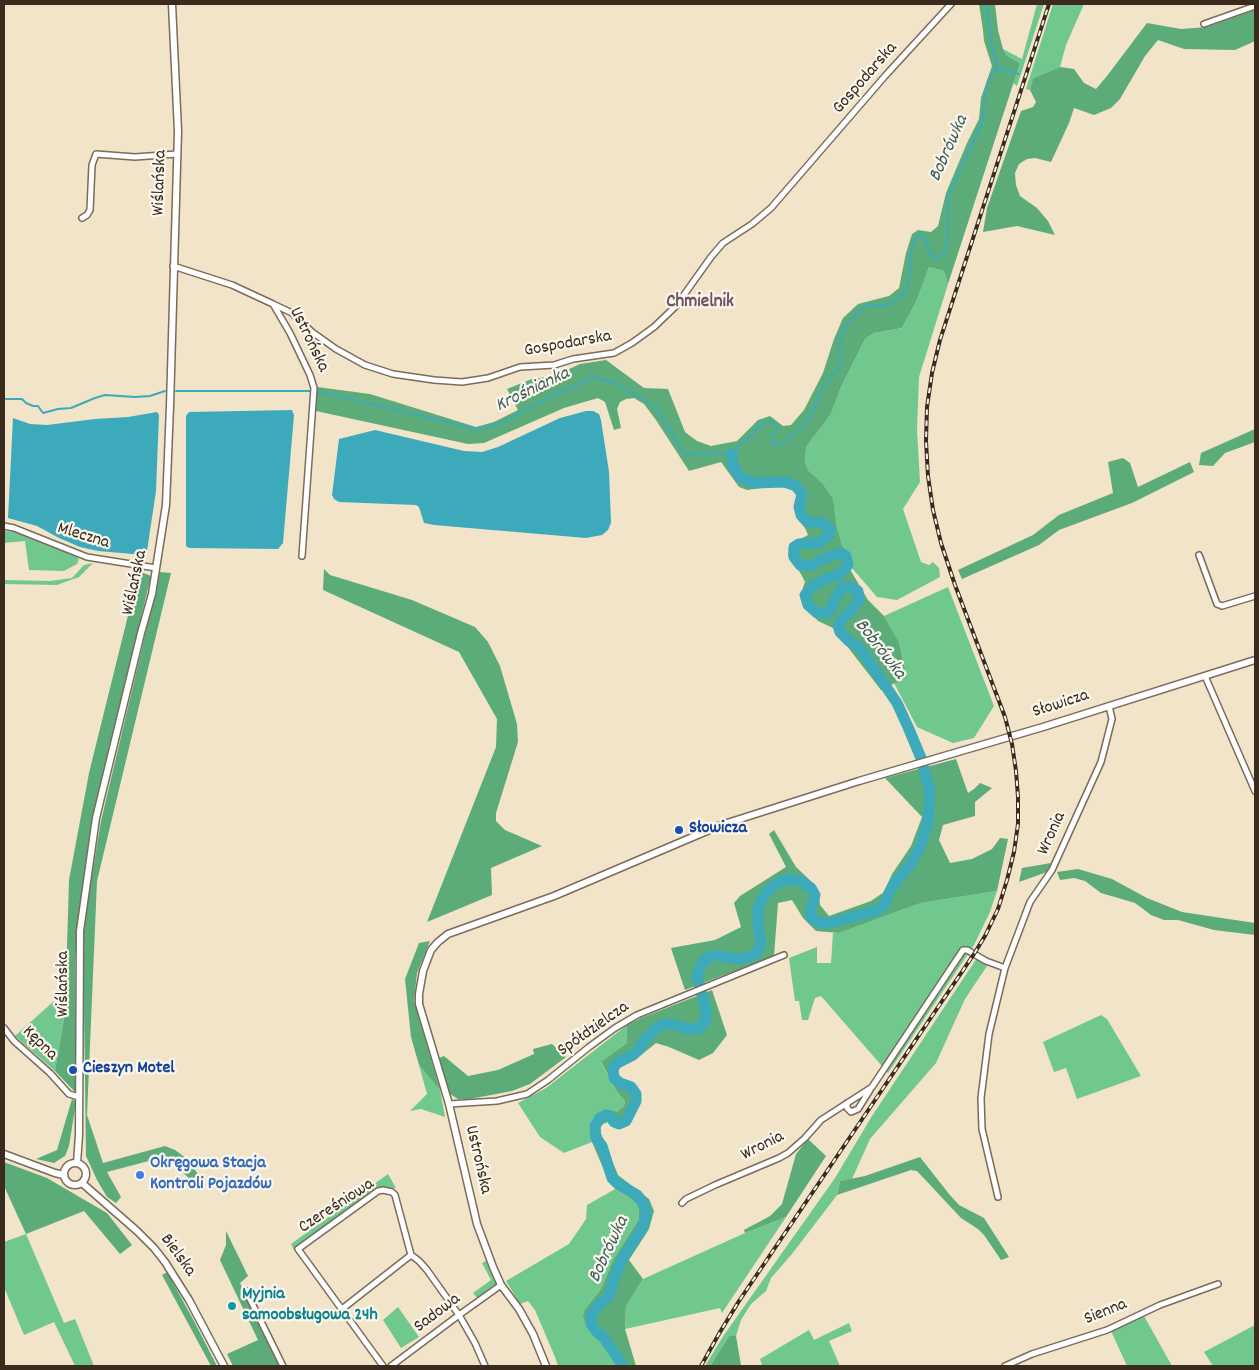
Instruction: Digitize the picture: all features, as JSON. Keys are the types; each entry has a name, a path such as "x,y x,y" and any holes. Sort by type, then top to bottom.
{"street":[{"name":"Wiślańska","path":"78,1163 80,931 95,828 152,594 166,505 177,154 172,4"},
{"name":"Gospodarska","path":"273,304 292,313 312,332 336,349 365,364 393,374 434,380 462,382 488,378 520,367 554,365 573,359 614,353 654,327 676,306 723,243 752,224 771,208 885,76 951,4"},
{"path":"1204,24 1255,6"},
{"path":"82,218 90,210 92,165 96,154 135,157 177,154"},
{"name":"Ustrońska","path":"173,266 232,285 273,304 290,333 310,375 314,391 302,556"},
{"name":"Mleczna","path":"4,526 14,528 87,557 156,568"},
{"path":"1199,555 1217,604 1222,606 1255,596"},
{"name":"Słowicza","path":"431,950 448,934 554,896 721,825 858,780 1043,727 1255,660"},
{"path":"1205,676 1255,791"},
{"name":"Wronia","path":"998,1197 982,1129 981,1098 989,1034 1005,968 1030,902 1052,870 1101,762 1112,719 1109,706"},
{"name":"Ustrońska","path":"431,950 421,978 420,1004 448,1104 477,1224 501,1285 528,1325 546,1366"},
{"name":"Wronia","path":"847,1104 846,1108 851,1112 858,1109 963,950 967,950 986,961 1005,968"},
{"name":"Spółdzielcza","path":"448,1104 497,1100 527,1094 595,1043 637,1015 784,955"},
{"name":"Kępna","path":"4,1028 14,1041 50,1073 69,1094 79,1097"},
{"name":"Wronia","path":"682,1203 686,1199 788,1153 806,1138 821,1120 872,1087"},
{"path":"4,1154 64,1175 69,1183 76,1185 82,1183 86,1177 86,1170 78,1163 71,1164 64,1172 64,1175"},
{"name":"Bielska","path":"82,1183 138,1231 165,1262 189,1300 224,1366"},
{"name":"Czereśniowa","path":"383,1366 298,1249 378,1191 383,1190 392,1192 395,1196 411,1255"},
{"path":"342,1309 411,1255 428,1270 459,1315 475,1343 485,1366"},
{"name":"Sienna","path":"1005,1366 1032,1354 1107,1330 1160,1305 1218,1284"},
{"name":"Sadowa","path":"391,1366 501,1285"},
{"path":"246,1290 283,1366"}],"green space":[{"path":"979,4 995,4 998,30 1003,49 1007,56 1020,63 948,284 944,271 929,267 917,300 902,328 874,333 865,339 841,387 831,414 806,447 805,462 808,470 823,484 833,498 842,546 851,557 851,571 868,600 884,616 899,642 907,677 881,690 833,628 818,621 803,605 800,596 805,582 788,556 789,548 794,542 808,535 799,521 796,512 798,496 793,489 785,485 747,490 739,487 721,462 689,471 644,404 634,398 620,402 617,409 621,428 614,430 605,402 598,398 564,408 484,443 468,444 316,411 317,387 370,394 476,427 494,422 518,410 507,389 532,379 554,376 580,364 606,360 644,388 668,389 685,432 697,441 711,446 737,441 758,420 770,416 783,426 791,425 804,410 823,373 843,318 858,304 889,296 899,288 912,234 918,230 931,232 938,226 946,193 979,119 981,98 992,66 984,41"},
{"path":"1037,4 1044,4 1017,86 1013,83 1020,63 1007,56 1003,49 1022,59"},
{"path":"1053,4 1084,4 1066,45 1060,67 1033,78 1030,90 1026,89"},
{"path":"1255,10 1255,41 1235,50 1184,49 1158,40 1145,56 1120,99 1111,108 1094,115 1074,108 1051,162 1035,158 1027,159 1019,164 1015,173 1016,185 1020,196 1037,208 1048,221 1055,235 1017,226 983,232 987,208 1021,111 1033,107 1036,102 1030,90 1033,78 1060,67 1074,69 1084,83 1096,89 1147,23 1181,29 1207,27"},
{"path":"929,267 944,271 948,284 919,377 917,430 920,482 903,509 921,562 929,565 933,562 939,568 940,577 897,600 877,597 851,567 851,557 842,547 833,498 823,484 808,470 805,462 806,447 831,414 841,387 865,339 874,333 902,328 917,300"},
{"path":"1255,429 1255,442 1225,453 1213,466 1199,465 1201,453"},
{"path":"1123,458 1130,463 1138,487 1190,462 1194,472 1132,503 1059,530 1039,545 962,579 958,570 1033,535 1059,515 1113,493 1108,462"},
{"path":"4,531 16,532 72,554 79,559 77,564 64,571 29,570 25,541 4,543"},
{"path":"93,563 79,577 57,585 4,584 4,580 50,581 72,578 84,565"},
{"path":"324,569 330,575 412,600 475,627 488,642 500,666 517,724 518,742 496,813 496,821 505,830 542,846 491,868 492,895 427,922 496,747 497,719 459,652 323,590"},
{"path":"139,571 151,576 91,824 78,917 75,963 75,1092 55,1071 65,1013 69,880 89,773"},
{"path":"160,572 171,573 97,881 87,1115 103,1163 165,1146 186,1158 198,1174 192,1181 177,1167 160,1158 107,1172 121,1197 116,1203 107,1197 86,1156 83,930 101,821"},
{"path":"948,587 994,706 974,738 953,743 917,727 894,683 907,676 899,642 884,616"},
{"path":"956,759 968,793 980,783 992,788 975,802 975,816 943,825 939,840 950,863 972,859 992,849 1000,838 1008,839 997,891 921,903 839,933 816,931 803,918 792,900 778,903 774,956 685,990 671,948 715,940 741,927 734,903 740,896 786,867 769,834 774,830 796,867 814,884 819,893 820,905 829,916 871,901 884,892 892,874 911,846 922,817 885,778"},
{"path":"1051,863 1047,872 1019,882 1022,868"},
{"path":"1078,869 1112,879 1147,898 1182,912 1255,923 1255,935 1214,930 1178,920 1164,920 1151,915 1135,903 1101,893 1085,881 1074,878 1060,880 1057,872"},
{"path":"997,891 990,912 974,945 888,1073 821,996 815,998 808,1020 802,1020 799,1001 795,1001 789,958 817,947 817,963 831,963 833,933 839,933 921,903"},
{"path":"430,941 417,973 414,1001 440,1090 419,1065 411,1037 405,979 419,943"},
{"path":"977,958 987,966 965,999 936,1063 870,1139 852,1179 840,1181 837,1195 771,1278 766,1291 751,1304 741,1320 736,1336 729,1336 710,1366 705,1366 724,1335 835,1178 872,1116"},
{"path":"712,990 727,1035 713,1053 699,1060 656,1043 616,1072 620,1079 628,1082 639,1093 641,1100 633,1118 624,1127 617,1129 608,1122 599,1129 618,1175 649,1199 654,1211 649,1229 629,1260 643,1279 626,1306 625,1329 636,1366 617,1366 604,1346 589,1331 583,1317 585,1309 601,1289 613,1260 639,1219 639,1210 636,1203 617,1188 607,1177 592,1142 591,1123 596,1116 601,1112 609,1110 617,1112 624,1106 625,1101 617,1092 601,1062 627,1043 627,1025"},
{"path":"54,1001 65,1013 55,1071 15,1036"},
{"path":"1101,1015 1107,1019 1141,1076 1077,1099 1066,1068 1054,1072 1043,1042"},
{"path":"627,1025 627,1043 601,1063 617,1092 625,1101 624,1106 617,1112 591,1123 592,1142 564,1153 540,1137 518,1103 546,1088"},
{"path":"552,1044 566,1057 530,1084 512,1091 470,1099 458,1099 450,1094 439,1058 444,1056 468,1076 498,1070 534,1054 533,1049"},
{"path":"419,1065 440,1090 445,1117 421,1109 410,1111 427,1094"},
{"path":"72,1099 76,1102 69,1146 65,1156 54,1163 36,1159 57,1150"},
{"path":"808,1139 826,1156 786,1217 745,1233 744,1230 770,1216 782,1204 796,1154"},
{"path":"920,1157 959,1205 984,1218 1009,1257 1001,1260 984,1235 961,1218 917,1171 911,1170 837,1195 840,1181 865,1176"},
{"path":"4,1162 47,1178 107,1213 132,1245 120,1254 84,1211 26,1234 4,1186"},
{"path":"388,1174 396,1188 379,1188 294,1250 291,1244"},
{"path":"617,1188 636,1203 639,1210 639,1219 613,1260 601,1289 585,1309 589,1331 604,1346 617,1366 558,1366 535,1310 528,1301 520,1304 506,1281 569,1244 586,1219 587,1205"},
{"path":"786,1217 722,1313 720,1308 625,1329 626,1306 643,1279 745,1233"},
{"path":"226,1231 248,1276 240,1283 280,1366 233,1366 227,1354 258,1340 220,1260 226,1245"},
{"path":"26,1234 64,1323 75,1319 94,1366 75,1366 54,1322 24,1335 4,1287 4,1242"},
{"path":"486,1261 497,1285 478,1299 473,1293 491,1280 482,1263"},
{"path":"167,1272 217,1366 211,1366 162,1275"},
{"path":"398,1307 419,1337 401,1348 383,1320"},
{"path":"1144,1316 1172,1366 1127,1366 1111,1331"},
{"path":"849,1323 852,1331 829,1341 840,1366 762,1366 760,1359 809,1330 814,1340"},
{"path":"1255,1325 1255,1366 1213,1366 1204,1352"},
{"path":"729,1336 736,1336 741,1365 710,1366"}],"water":[{"path":"292,410 294,415 283,543 278,549 189,548 186,546 186,416 189,412"},
{"path":"593,411 599,414 609,472 611,523 608,530 602,535 586,538 434,525 424,523 419,507 416,505 339,502 332,495 339,439 375,430 464,451 482,452 498,447 560,418"},
{"path":"157,412 159,415 156,491 147,551 144,555 98,551 80,547 37,526 8,518 13,418 30,424 47,425 128,417"}],"waterway":[{"name":"Bobrówka","path":"317,391 477,429 500,424 552,396 594,377 617,384 656,407 682,451 687,455 700,453 732,454 761,424 767,422 774,423 777,429 771,438 772,442 775,445 780,444 804,425 814,409 820,392 840,368 840,341 844,327 869,305 888,305 906,290 914,240 920,235 925,237 930,254 938,258 944,254 947,242 948,196 983,121 988,80 996,70 997,62 993,53 986,4"},
{"path":"997,70 1001,69 1019,74"},
{"name":"Krośnianka","path":"4,399 22,399 26,403 38,406 43,413 71,408 105,395 135,397 150,396 165,391"},
{"name":"Krośnianka","path":"176,391 310,391"},
{"name":"Bobrówka","path":"623,1366 604,1338 591,1324 591,1317 597,1307 609,1296 624,1256 642,1229 646,1215 644,1204 637,1195 618,1184 612,1178 602,1146 596,1138 595,1126 600,1118 606,1115 610,1116 614,1122 619,1124 626,1121 636,1101 636,1094 631,1087 620,1083 614,1078 613,1069 617,1063 633,1055 656,1028 665,1024 687,1029 698,1029 706,1020 706,1010 697,976 702,963 710,956 744,959 756,954 761,944 758,907 765,894 776,884 788,879 801,881 811,888 815,895 810,912 813,920 826,924 876,911 885,904 894,884 912,862 921,845 928,821 930,792 921,758 897,703 859,647 849,641 840,632 838,626 859,600 858,591 850,587 842,588 828,613 817,613 808,605 805,595 812,587 825,579 839,575 848,565 846,556 841,553 827,557 810,566 800,565 794,557 794,547 799,544 819,543 828,536 830,529 823,523 808,522 801,515 799,507 802,494 796,486 785,482 753,483 740,477 733,466 732,454"}],"railway":[{"path":"701,1366 739,1301 974,954 998,909 1007,880 1018,824 1018,797 1012,744 1005,717 941,543 933,510 928,476 927,407 932,373 940,340 1049,4"}],"place":[{"name":"Słowicza","path":"679,830"},
{"name":"Cieszyn Motel","path":"73,1070"},
{"name":"Okręgowa Stacja Kontroli Pojazdów","path":"140,1175"},
{"name":"Myjnia samoobsługowa 24h","path":"232,1306"}],"district":[{"name":"Chmielnik","path":"700,303"}]}
